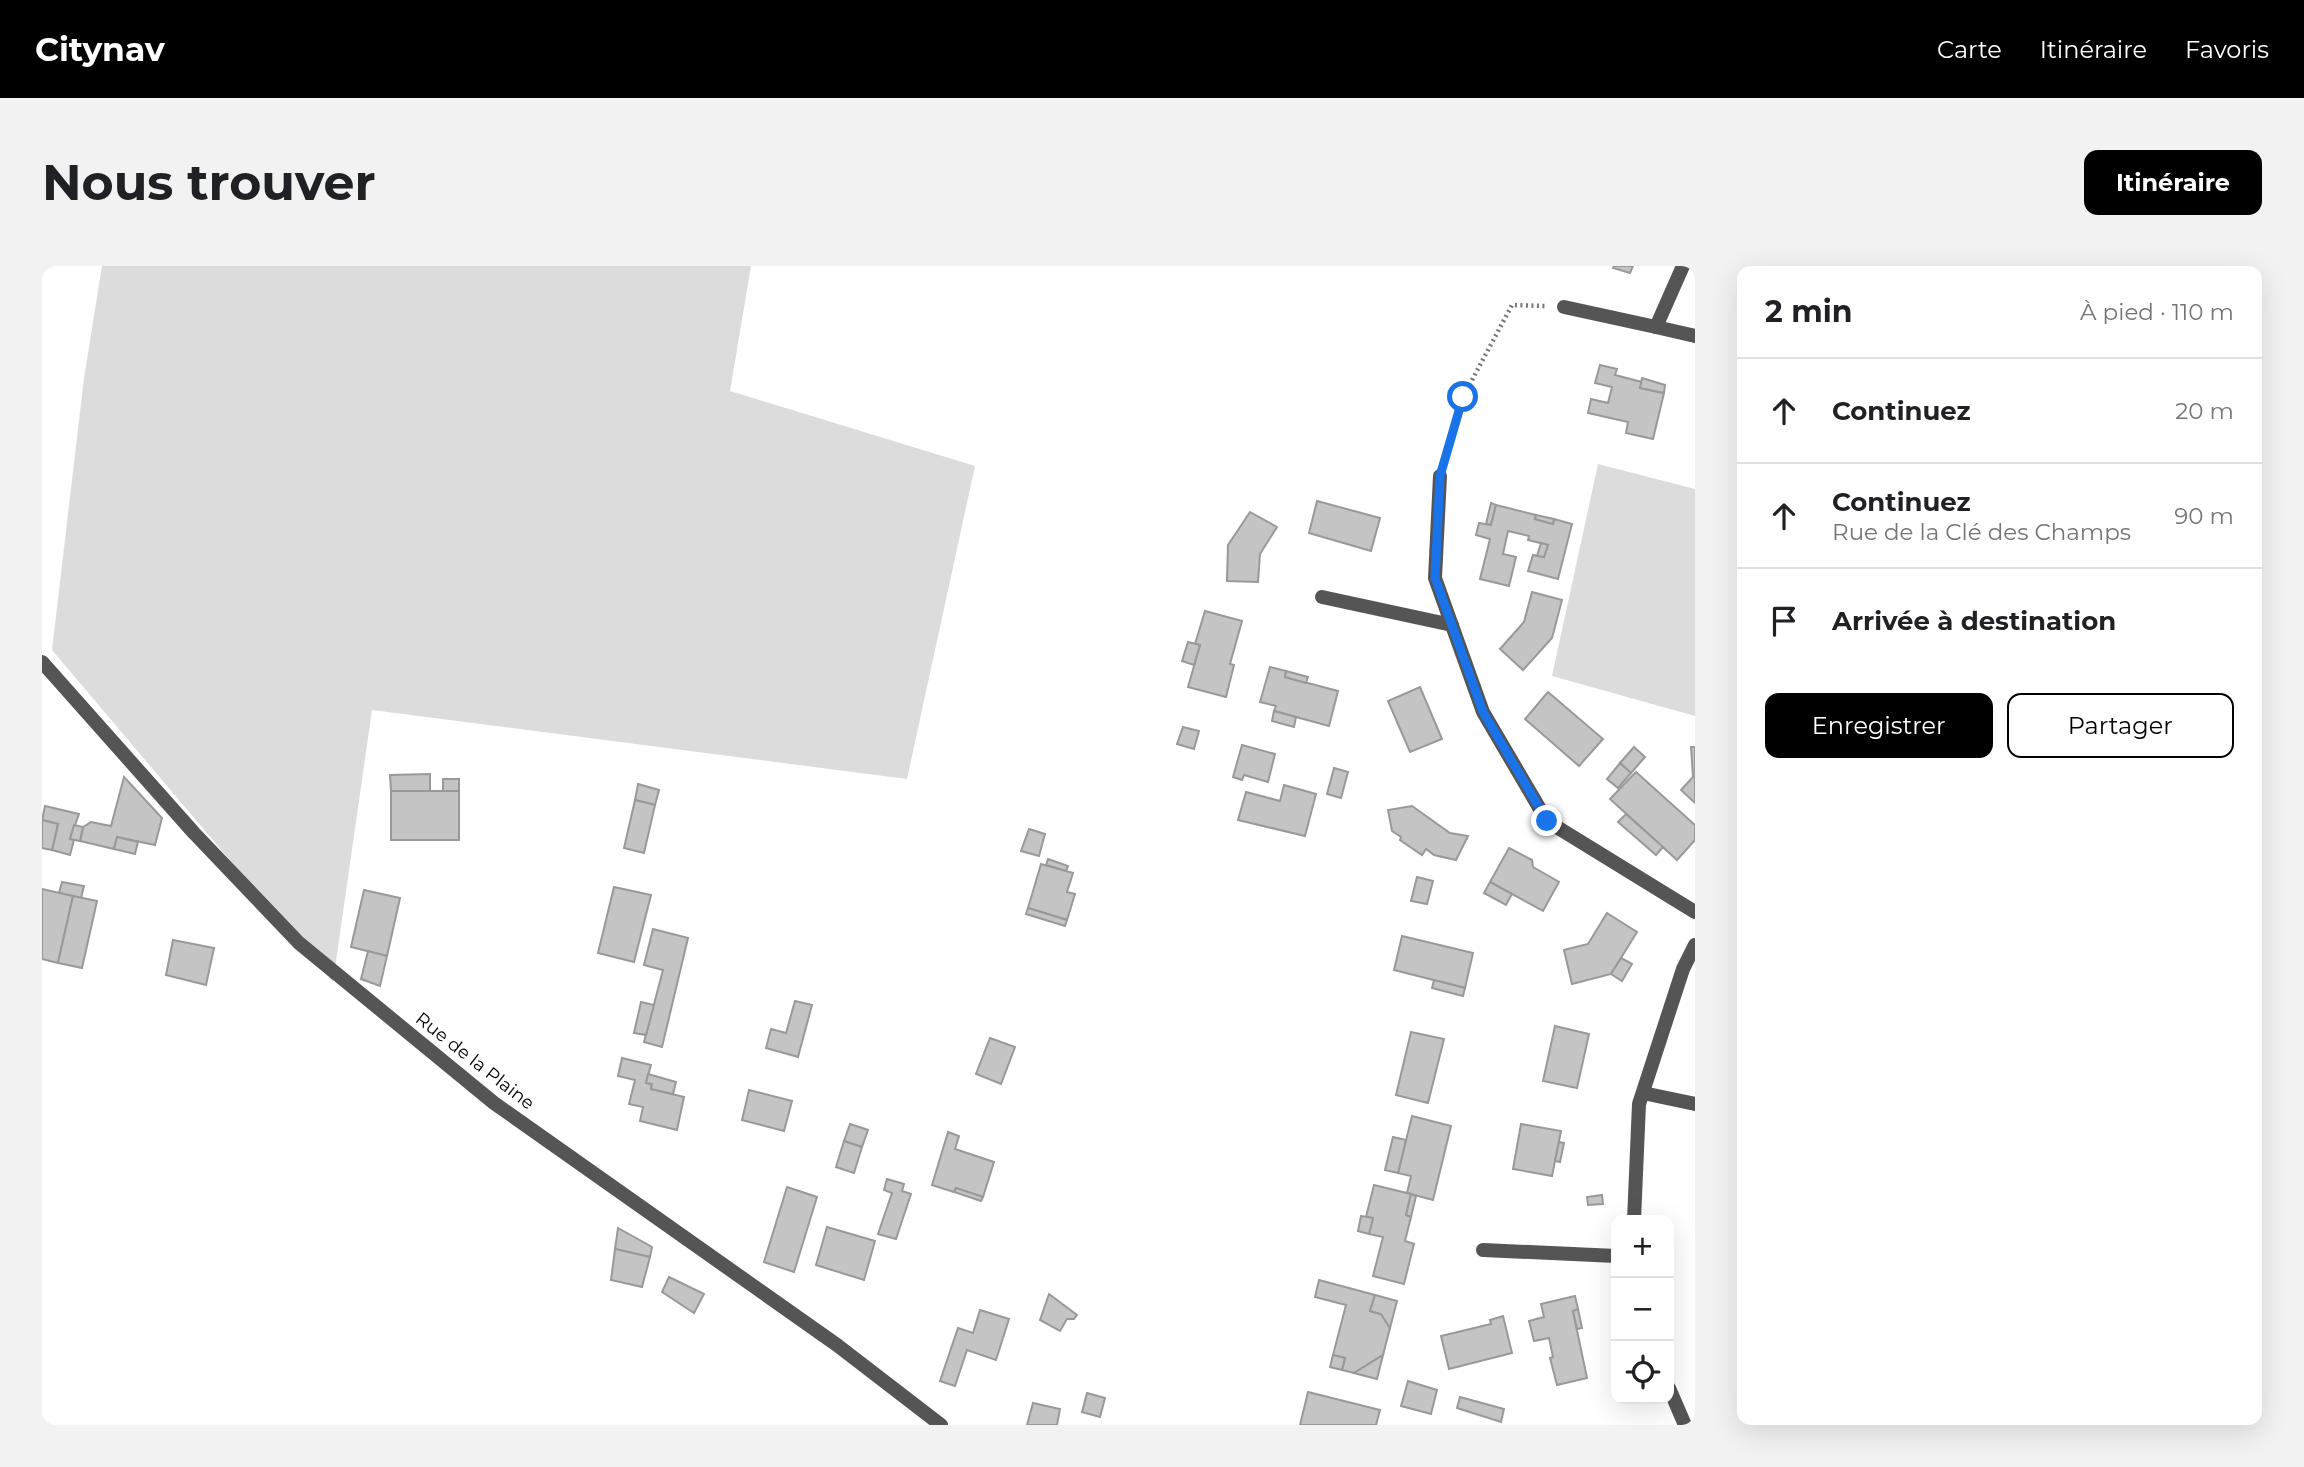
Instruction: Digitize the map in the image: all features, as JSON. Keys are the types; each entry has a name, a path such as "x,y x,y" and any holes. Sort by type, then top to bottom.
{"street":[{"path":"1656,327 1683,266"},
{"path":"1564,306 1695,337"},
{"path":"1440,476 1435,578 1483,712 1547,821 1695,912"},
{"path":"1322,597 1452,625"},
{"name":"Rue de la Plaine","path":"42,662 194,834 299,943 494,1103 837,1345 941,1425"},
{"path":"1634,1215 1639,1104 1683,968 1695,945"},
{"path":"1643,1093 1695,1104"},
{"path":"1483,1250 1611,1256"},
{"path":"1674,1400 1685,1425"}],"path":[{"path":"1440,476 1463,397 1512,305 1564,306"}],"shaded area":[{"path":"102,266 751,266 730,391 975,466 907,779 372,710 333,982 52,650 84,378"},
{"path":"1598,464 1695,489 1695,716 1552,676"}],"building":[{"path":"1633,266 1630,273 1613,268"},
{"path":"1600,365 1617,369 1615,375 1642,382 1640,388 1664,393 1653,439 1626,433 1628,422 1588,413 1591,399 1608,403 1612,387 1595,383"},
{"path":"1642,378 1665,385 1664,393 1640,388"},
{"path":"1317,501 1380,518 1371,551 1309,533"},
{"path":"1491,503 1496,505 1491,525 1486,524"},
{"path":"1496,505 1536,515 1535,519 1553,524 1554,519 1572,524 1558,579 1528,571 1533,555 1544,557 1548,545 1528,540 1529,536 1508,531 1503,554 1516,557 1509,586 1480,579 1490,539 1476,535 1479,523 1491,525"},
{"path":"1250,512 1277,527 1260,554 1258,582 1227,581 1228,545"},
{"path":"1536,515 1554,519 1553,524 1535,519"},
{"path":"1541,543 1548,545 1544,557 1537,556"},
{"path":"1532,592 1562,600 1552,638 1523,670 1500,649 1524,622"},
{"path":"1205,611 1242,621 1230,664 1234,665 1226,697 1188,687 1200,645 1195,644"},
{"path":"1188,642 1200,645 1194,665 1182,661"},
{"path":"1270,667 1286,671 1285,677 1338,691 1329,726 1274,711 1276,706 1260,702"},
{"path":"1286,671 1308,677 1306,683 1285,677"},
{"path":"1420,687 1442,739 1410,752 1388,701"},
{"path":"1548,692 1603,739 1579,766 1525,719"},
{"path":"1274,711 1296,717 1294,727 1272,721"},
{"path":"1183,727 1199,731 1194,749 1177,744"},
{"path":"1242,745 1275,754 1268,782 1244,775 1242,780 1233,777"},
{"path":"1634,747 1645,757 1631,773 1620,763"},
{"path":"1691,747 1695,747 1695,803 1681,790 1693,777"},
{"path":"1620,763 1631,773 1618,788 1607,779"},
{"path":"1334,768 1348,772 1341,798 1327,794"},
{"path":"1636,772 1695,825 1695,840 1677,860 1610,799"},
{"path":"430,774 430,792 391,791 390,775"},
{"path":"124,777 162,818 155,845 117,837 114,849 80,841 83,827 91,822 111,826"},
{"path":"443,779 459,779 459,791 443,792"},
{"path":"638,784 659,790 655,805 635,800"},
{"path":"1284,785 1316,794 1305,836 1238,820 1246,792 1280,801"},
{"path":"391,791 459,791 459,840 391,840"},
{"path":"635,800 655,805 644,853 624,848"},
{"path":"45,806 79,814 70,839 74,840 70,855 52,850 58,824 42,820"},
{"path":"1412,806 1450,833 1468,836 1456,860 1434,855 1426,849 1422,855 1392,831 1388,810"},
{"path":"1626,814 1663,847 1656,855 1618,822"},
{"path":"42,820 58,824 52,850 42,848"},
{"path":"74,825 83,827 80,841 70,839"},
{"path":"1029,829 1045,834 1039,856 1021,851"},
{"path":"117,837 138,842 135,854 114,849"},
{"path":"1509,848 1532,860 1533,867 1559,882 1543,911 1490,882"},
{"path":"1048,859 1068,866 1066,871 1046,865"},
{"path":"1041,864 1073,873 1067,892 1075,894 1067,920 1028,908"},
{"path":"1417,877 1433,881 1427,904 1411,901"},
{"path":"62,882 84,886 81,898 59,893"},
{"path":"1490,882 1512,894 1506,905 1484,893"},
{"path":"614,887 651,895 634,962 598,953"},
{"path":"42,889 73,896 58,963 42,959"},
{"path":"364,890 400,898 387,956 351,947"},
{"path":"73,896 97,901 82,968 58,963"},
{"path":"1028,908 1067,920 1065,926 1026,914"},
{"path":"1607,913 1637,932 1611,974 1572,984 1564,950 1588,944"},
{"path":"653,929 688,938 662,1047 644,1042 663,970 644,965"},
{"path":"1402,936 1473,953 1465,988 1394,970"},
{"path":"173,940 214,948 206,985 166,975"},
{"path":"368,951 387,956 380,986 361,979"},
{"path":"1621,958 1632,964 1622,981 1611,974"},
{"path":"1434,980 1465,988 1463,996 1432,988"},
{"path":"795,1001 812,1005 798,1057 766,1048 771,1029 786,1033"},
{"path":"641,1002 654,1005 646,1035 634,1033"},
{"path":"1555,1026 1589,1034 1577,1088 1543,1081"},
{"path":"1411,1032 1444,1039 1428,1103 1396,1095"},
{"path":"990,1038 1015,1047 1001,1084 976,1074"},
{"path":"622,1058 651,1065 646,1083 652,1084 651,1089 684,1097 677,1130 640,1121 643,1107 629,1104 635,1080 618,1076"},
{"path":"648,1074 676,1082 673,1094 651,1089 652,1084 646,1083"},
{"path":"749,1090 792,1101 784,1131 742,1120"},
{"path":"1412,1116 1451,1126 1433,1200 1407,1193 1411,1176 1398,1173"},
{"path":"850,1124 868,1130 862,1147 844,1141"},
{"path":"1521,1124 1561,1131 1552,1176 1513,1169"},
{"path":"948,1132 959,1136 955,1149 994,1162 983,1197 956,1188 954,1192 932,1185"},
{"path":"1393,1137 1406,1140 1398,1173 1385,1170"},
{"path":"844,1141 862,1147 854,1173 836,1167"},
{"path":"1559,1142 1564,1143 1560,1162 1555,1161"},
{"path":"887,1179 904,1184 902,1191 911,1194 896,1239 878,1234 892,1193 884,1190"},
{"path":"1374,1185 1411,1194 1406,1215 1411,1217 1405,1241 1414,1244 1404,1284 1373,1276 1383,1237 1369,1234 1373,1218 1366,1217"},
{"path":"787,1187 817,1197 794,1272 764,1262"},
{"path":"956,1188 983,1197 981,1201 954,1192"},
{"path":"1411,1194 1416,1196 1411,1217 1406,1215"},
{"path":"1602,1195 1603,1204 1588,1205 1587,1197"},
{"path":"1361,1216 1373,1218 1369,1234 1358,1231"},
{"path":"827,1227 875,1241 864,1280 816,1265"},
{"path":"618,1228 652,1247 650,1257 615,1249"},
{"path":"615,1249 650,1257 642,1287 611,1280"},
{"path":"669,1277 704,1294 694,1313 662,1292"},
{"path":"1319,1280 1375,1295 1370,1311 1381,1314 1390,1328 1383,1355 1354,1373 1342,1370 1345,1358 1333,1355 1346,1305 1315,1297"},
{"path":"1049,1294 1077,1315 1074,1319 1067,1319 1060,1331 1040,1320"},
{"path":"1375,1295 1397,1301 1390,1328 1381,1314 1370,1311"},
{"path":"1575,1296 1578,1309 1573,1311 1587,1378 1557,1385 1550,1358 1553,1357 1549,1338 1534,1341 1529,1321 1544,1317 1541,1304"},
{"path":"1578,1309 1582,1328 1577,1329 1573,1311"},
{"path":"980,1310 1009,1319 996,1360 967,1350 955,1386 940,1381 958,1328 973,1333"},
{"path":"1503,1316 1512,1353 1449,1369 1441,1336 1491,1324 1490,1320"},
{"path":"1333,1355 1345,1358 1342,1370 1330,1367"},
{"path":"1383,1355 1377,1379 1354,1373"},
{"path":"1408,1381 1437,1390 1431,1414 1401,1406"},
{"path":"1308,1392 1380,1410 1376,1425 1300,1425"},
{"path":"1087,1393 1105,1398 1100,1417 1082,1412"},
{"path":"1460,1397 1504,1409 1501,1422 1457,1408"},
{"path":"1033,1403 1060,1409 1057,1425 1027,1425"}],"route":[{"path":"1463,397 1440,476 1435,578 1483,712 1547,821"}]}
